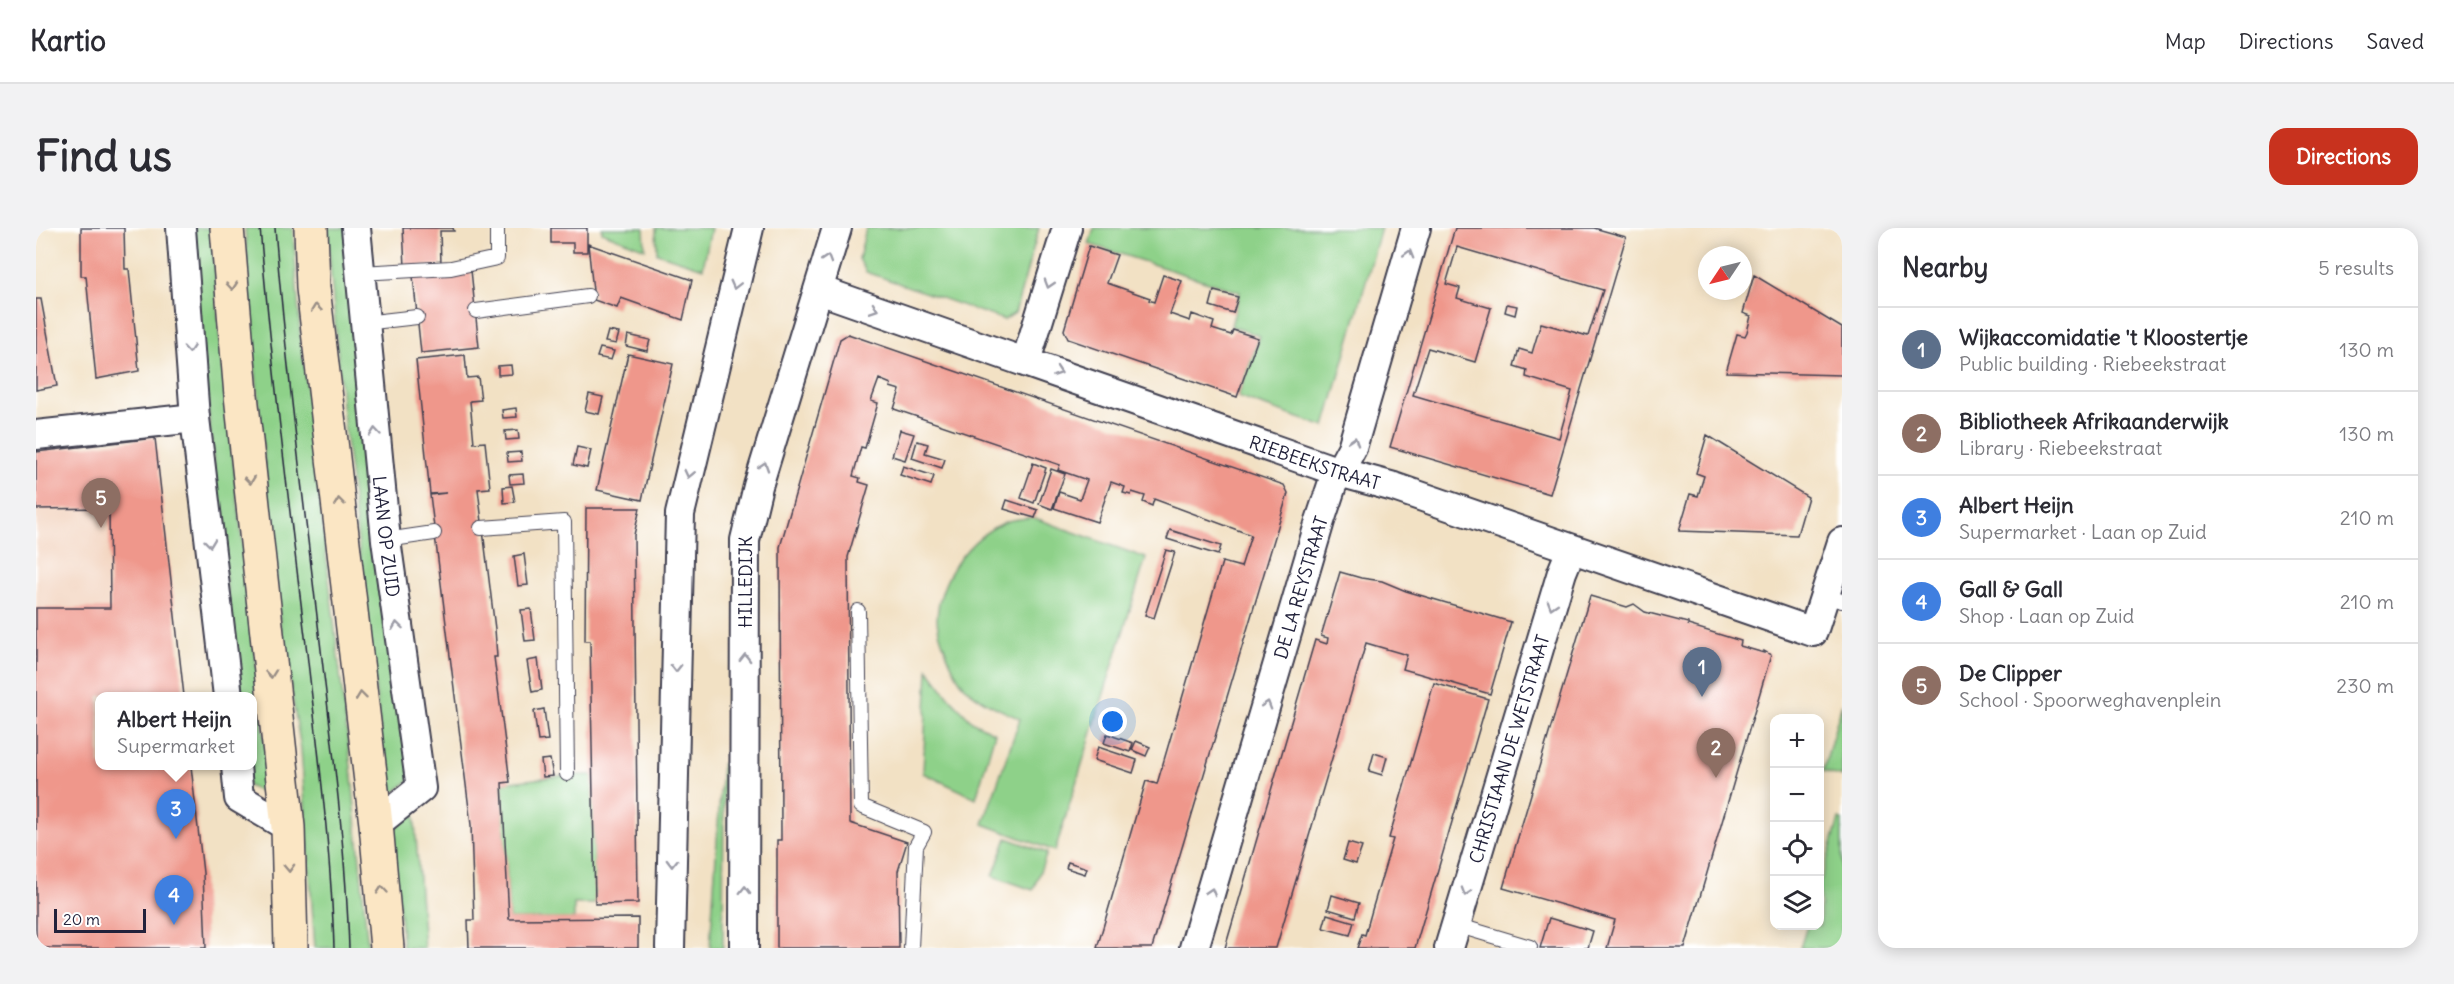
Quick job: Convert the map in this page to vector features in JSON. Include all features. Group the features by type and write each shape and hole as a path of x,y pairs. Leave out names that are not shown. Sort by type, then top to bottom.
{"main road":[{"path":"227,228 241,395 288,827 291,948"},
{"path":"311,228 314,288 376,824 387,948"}],"street":[{"path":"181,228 195,418 228,692"},
{"name":"LAAN OP ZUID","path":"356,228 386,540 421,788 376,824"},
{"path":"670,948 680,514 749,228"},
{"name":"HILLEDIJK","path":"744,948 746,540 758,486 837,228"},
{"path":"1026,361 1066,228"},
{"name":"DE LA REYSTRAAT","path":"1194,948 1320,521 1339,472 1352,448 1416,228"},
{"name":"RIEBEEKSTRAAT","path":"819,290 1339,472 1394,487 1813,632 1833,599"},
{"path":"36,435 195,418"},
{"path":"1833,599 1842,542"},
{"name":"CHRISTIAAN DE WETSTRAAT","path":"1453,937 1571,550"},
{"path":"236,770 239,798 288,827"}],"lane":[{"path":"360,273 451,268 497,258 496,228"},
{"path":"476,311 588,296"},
{"path":"364,323 417,317"},
{"path":"481,528 564,522 567,774"},
{"path":"386,540 434,533"},
{"path":"858,611 861,806 924,832 916,846 911,948"},
{"path":"1453,937 1530,947"}],"shaded area":[{"path":"156,436 175,607 36,608 36,450"}],"green space":[{"path":"189,228 212,228 220,343 271,796 248,786 246,770 257,770 257,692 238,692"},
{"path":"245,228 293,228 300,331 352,776 368,948 315,948 301,749 280,624 252,334"},
{"path":"327,228 346,228 411,779 388,797 342,405"},
{"path":"602,228 644,228 645,249 602,232"},
{"path":"656,228 711,228 703,268 657,253"},
{"path":"866,228 1039,228 1015,313 1004,320 866,272 859,259"},
{"path":"1094,228 1381,228 1325,427 1238,397 1260,336 1231,326 1240,292 1089,244"},
{"path":"1032,517 1146,558 1055,851 983,824 1020,719 986,703 964,686 949,658 939,632 937,619 943,589 968,549 979,538 1005,522"},
{"path":"928,669 949,697 973,722 995,733 976,798 923,773"},
{"path":"1842,703 1842,777 1824,771"},
{"path":"722,764 724,764 723,948 710,948"},
{"path":"570,775 593,775 595,904 574,904 574,919 509,919 502,783"},
{"path":"414,809 424,948 403,948 392,831"},
{"path":"1839,819 1842,820 1842,948 1800,948 1806,930 1824,930 1824,870"},
{"path":"1007,838 1047,853 1033,890 993,876"}],"building":[{"path":"81,228 124,228 125,269 129,269 139,371 96,379 86,276 81,276"},
{"path":"403,228 453,228 454,231 440,231 441,265 405,267"},
{"path":"551,228 587,228 587,252 573,252 573,243 551,243"},
{"path":"1455,228 1594,228 1626,237 1550,494 1390,447","holes":["1457,247 1603,290 1588,336 1541,323 1532,353 1519,349 1514,366 1527,370 1526,377 1572,391 1559,438 1413,395 1428,348 1475,362 1491,308 1457,298 1460,288 1446,284"]},
{"path":"588,244 692,280 683,320 621,298 617,308 594,300"},
{"path":"1089,246 1117,255 1107,283 1150,298 1149,300 1154,302 1163,275 1182,281 1170,314 1190,321 1192,314 1214,322 1212,329 1231,335 1233,330 1258,338 1237,397 1068,339 1064,330"},
{"path":"471,270 479,347 421,353 413,276"},
{"path":"1754,275 1842,328 1842,375 1726,372 1737,334 1745,336 1747,332 1751,316 1743,313 1747,300 1752,300"},
{"path":"1214,291 1238,297 1233,313 1210,306"},
{"path":"36,299 41,299 57,386 36,390"},
{"path":"1507,304 1517,306 1515,315 1505,312"},
{"path":"608,331 619,333 616,344 605,342"},
{"path":"848,334 1284,485 1288,493 1152,948 1097,948 1146,781 1157,784 1222,562 1241,567 1251,535 1154,499 1152,506 1143,502 1145,496 1132,492 1131,495 1123,493 1125,487 1111,482 1097,522 1054,508 1059,492 1080,499 1087,480 1058,470 1060,465 894,409 900,390 890,387 891,384 879,379 871,401 878,403 865,448 861,447 853,476 860,478 859,482 869,485 848,557 850,823 907,842 898,871 899,948 777,948 777,840 781,840 780,547 840,339"},
{"path":"628,335 650,340 647,351 626,346"},
{"path":"600,348 614,351 611,360 597,357"},
{"path":"628,354 673,364 642,500 597,490"},
{"path":"465,355 467,378 478,377 481,400 470,401 474,443 485,442 490,488 478,489 495,629 497,657 494,657 510,782 502,783 509,919 638,918 638,948 469,948 468,920 474,920 471,825 430,495 446,493 430,494 416,360"},
{"path":"511,365 512,374 498,375 498,366"},
{"path":"589,394 603,397 599,414 585,411"},
{"path":"516,408 517,417 503,418 502,410"},
{"path":"518,430 519,439 506,440 505,431"},
{"path":"900,430 914,434 905,460 892,456"},
{"path":"1707,435 1808,497 1797,535 1679,531 1690,494 1698,496 1704,476 1696,473"},
{"path":"155,438 184,692 95,692 95,770 191,770 203,873 206,948 36,948 36,608 110,608 109,508 36,509 36,452"},
{"path":"917,441 928,444 925,453 945,459 942,468 912,458"},
{"path":"577,447 591,450 587,468 573,465"},
{"path":"521,452 522,461 508,462 507,453"},
{"path":"1033,463 1046,468 1034,503 1021,498"},
{"path":"903,466 934,476 931,485 900,475"},
{"path":"1051,469 1065,474 1052,509 1039,504"},
{"path":"523,474 524,483 510,484 509,475"},
{"path":"512,486 515,502 504,503 503,487"},
{"path":"1007,500 1038,510 1035,518 1004,509"},
{"path":"586,508 640,508 634,535 638,903 595,904 590,641 585,641"},
{"path":"1170,530 1221,546 1218,555 1167,539"},
{"path":"1166,550 1175,552 1154,618 1145,615"},
{"path":"524,554 528,585 518,586 514,556"},
{"path":"1340,572 1382,581 1406,591 1511,622 1490,694 1403,669 1407,655 1366,643 1276,948 1225,948 1315,640 1327,644 1328,638 1321,636"},
{"path":"1590,596 1627,607 1634,604 1645,612 1688,623 1688,625 1741,641 1740,646 1764,653 1764,651 1771,655 1685,948 1607,948 1615,920 1503,888"},
{"path":"531,609 535,640 525,641 521,610"},
{"path":"538,659 542,690 532,692 527,661"},
{"path":"1434,683 1488,699 1415,948 1357,948 1362,934 1365,935 1393,839 1389,838"},
{"path":"544,709 548,740 538,741 534,711"},
{"path":"1107,734 1133,743 1130,752 1104,743"},
{"path":"1136,741 1150,747 1146,756 1132,750"},
{"path":"1098,747 1137,760 1133,773 1094,760"},
{"path":"1374,753 1387,757 1382,775 1369,771"},
{"path":"550,759 553,776 543,777 541,760"},
{"path":"1348,843 1362,847 1356,864 1343,860"},
{"path":"1068,862 1087,868 1085,874 1066,868"},
{"path":"1332,895 1359,903 1355,917 1328,909"},
{"path":"1327,914 1354,922 1350,935 1323,928"},
{"path":"1549,918 1593,931 1588,948 1540,948"}],"tram line":[{"path":"260,228 276,388 324,800 334,948"},
{"path":"275,228 291,396 340,812 349,948"}],"place":[{"name":"De Clipper","path":"101,528"},
{"name":"Wijkaccomidatie 't Kloostertje","path":"1702,697"},
{"name":"Bibliotheek Afrikaanderwijk","path":"1716,778"},
{"name":"Albert Heijn","path":"176,839"},
{"name":"Gall & Gall","path":"174,925"}]}
